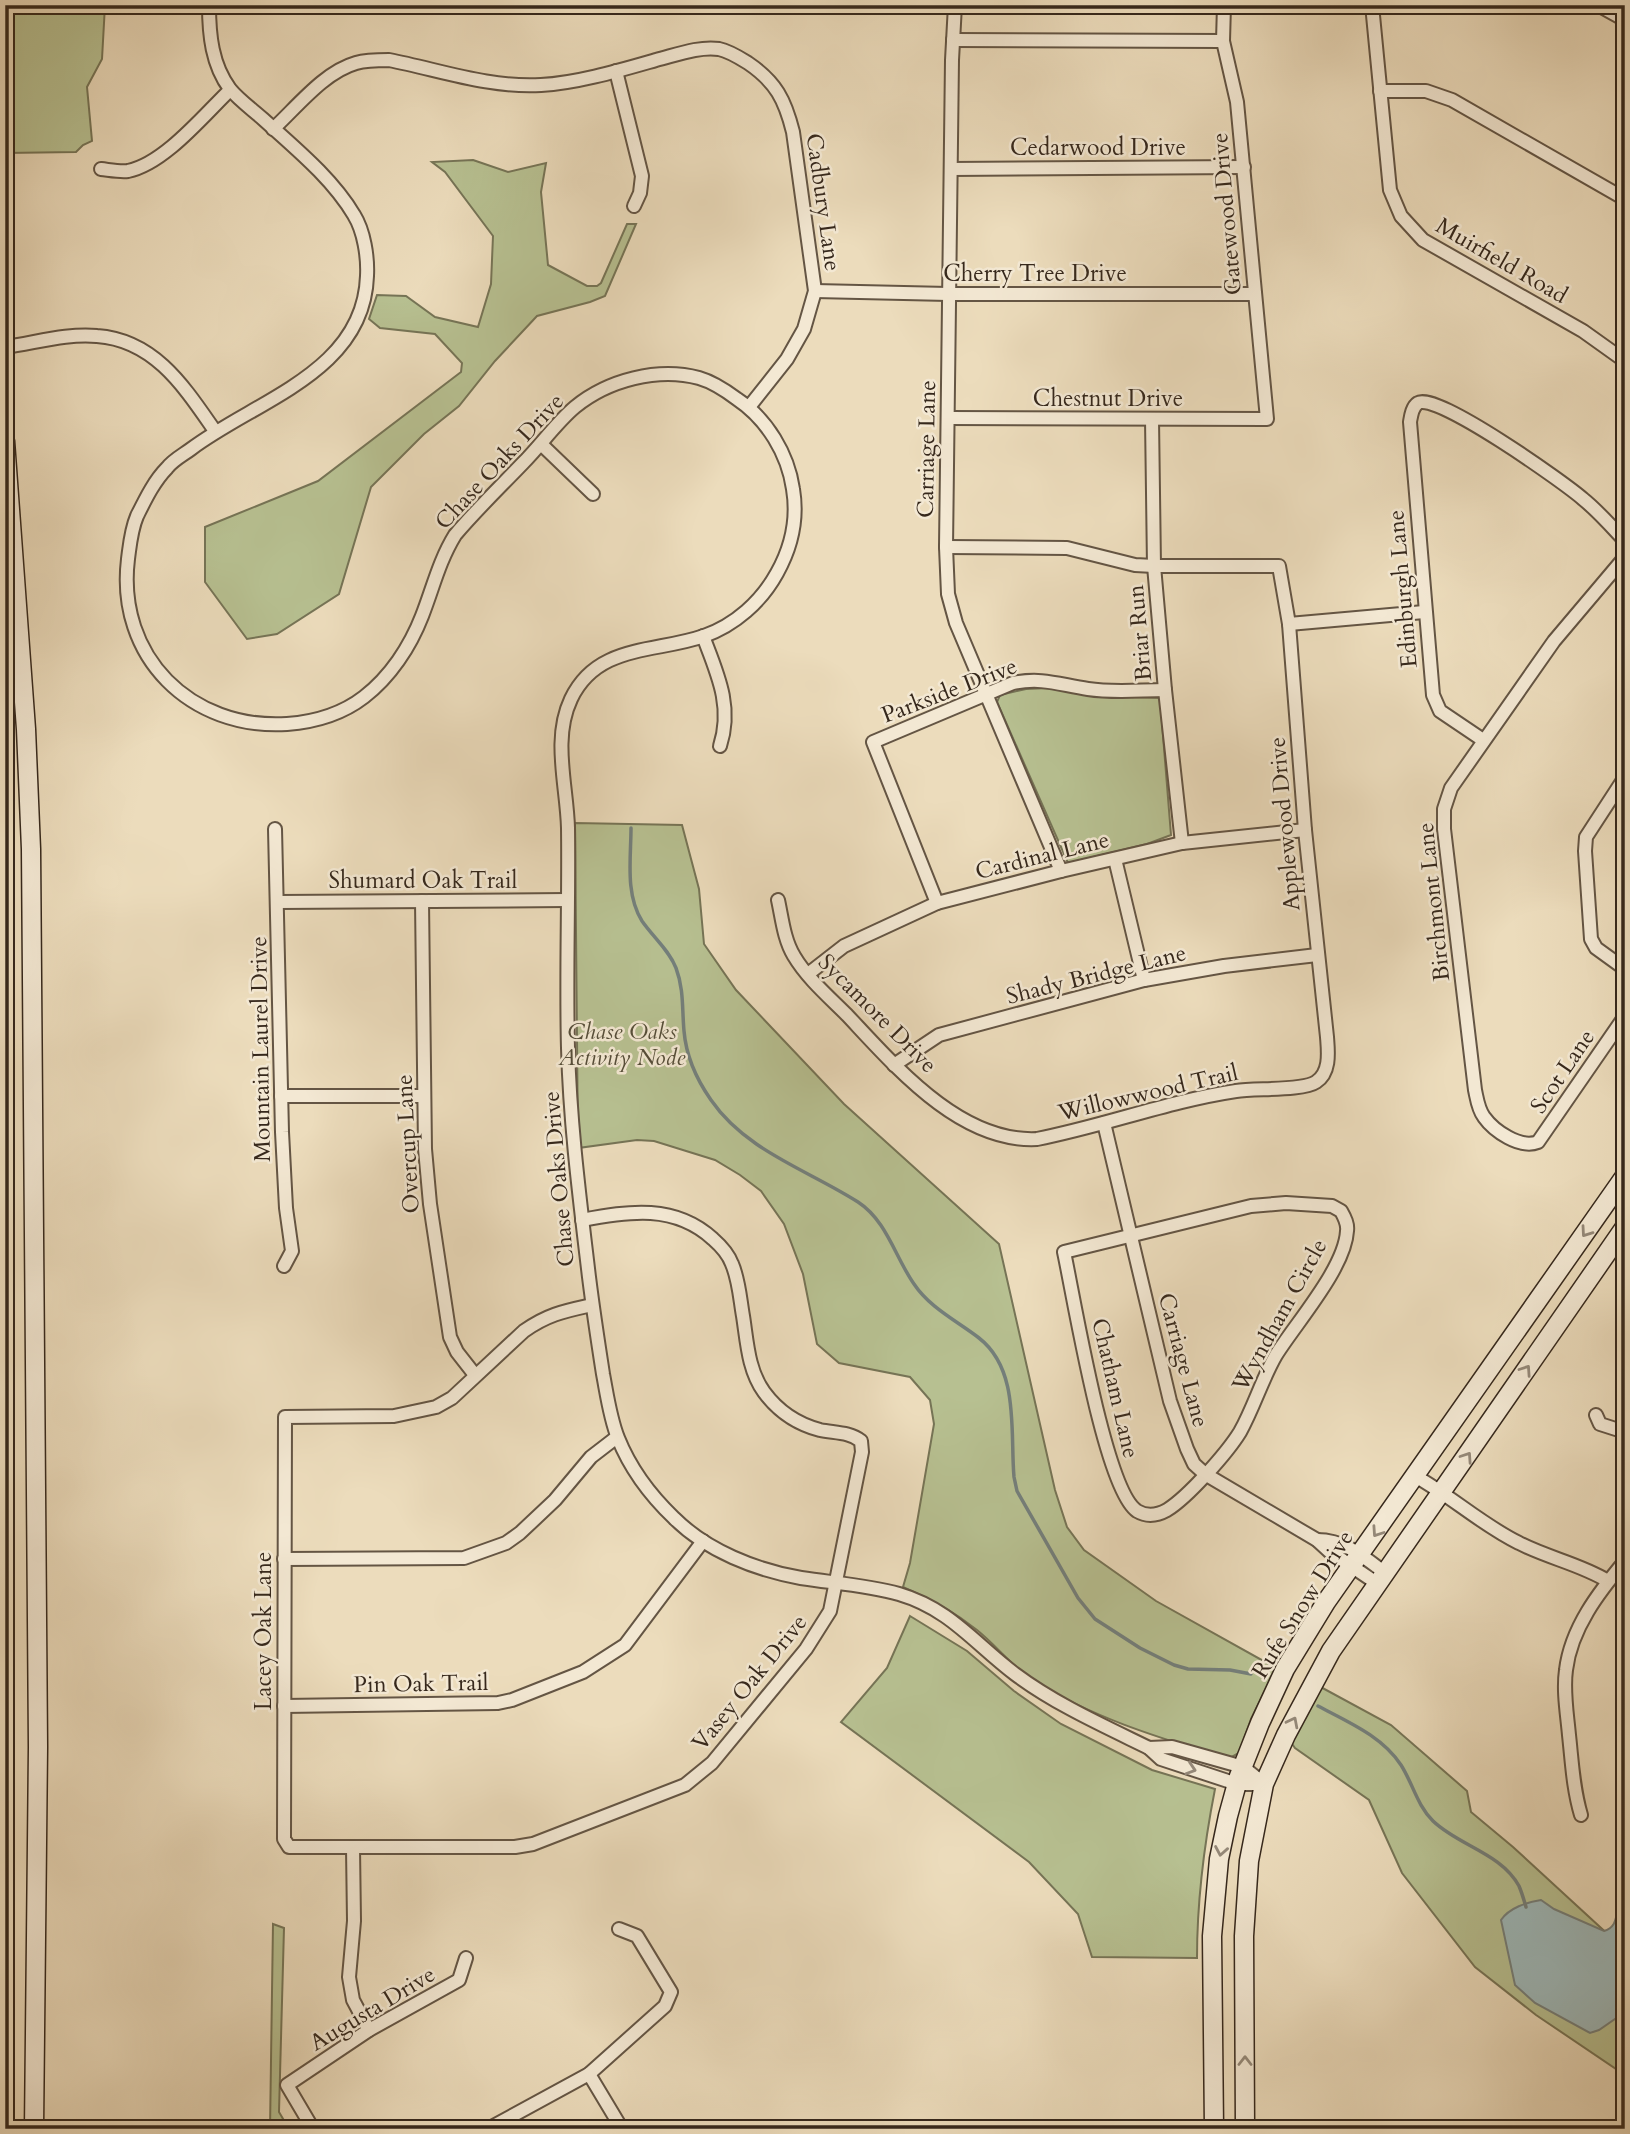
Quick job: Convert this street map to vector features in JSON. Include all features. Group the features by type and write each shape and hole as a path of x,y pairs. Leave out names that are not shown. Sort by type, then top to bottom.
{"main road":[{"path":"5,441 13,664 31,849 38,1747 34,2129"},
{"name":"Rufe Snow Drive","path":"1214,2129 1212,1936 1219,1859 1237,1784 1260,1723 1285,1669 1326,1602 1625,1176"},
{"path":"1245,2129 1244,1936 1249,1861 1264,1784 1331,1651 1625,1227"},
{"path":"1519,1328 1542,1345"}],"street":[{"name":"Chase Oaks Drive","path":"209,5 209,35 213,54 230,90 328,181 356,217 367,254 366,296 361,313 331,359 297,384 215,431 168,466 155,483 131,533 125,578 130,618 142,647 163,678 192,702 212,713 255,724 302,723 325,717 363,698 382,681 399,660 413,638 442,555 455,535 576,406 605,389 638,376 675,374 696,377 717,385 749,407 775,440 789,467 795,495 795,518 789,551 769,589 733,622 703,636 617,655 589,674 572,696 562,724 560,740 566,797 568,1048 573,1132 592,1305 608,1404 617,1437 634,1471 652,1493 672,1517 703,1541 744,1562 776,1573 897,1593 943,1613 1013,1673 1149,1748 1161,1759 1237,1784 1264,1784"},
{"name":"Carriage Lane","path":"955,5 948,295 948,594 956,623 1061,871"},
{"name":"Gatewood Drive","path":"1224,5 1223,41 1237,102 1267,419"},
{"name":"Muirfield Road","path":"1372,5 1390,190 1401,216 1423,240 1583,331 1625,361"},
{"path":"1598,5 1625,20"},
{"path":"953,40 1223,41"},
{"name":"Cadbury Lane","path":"616,71 695,50 720,49 742,59 766,75 788,110 816,291 804,329 793,349 749,407"},
{"path":"274,129 329,77 354,64 389,60 495,84 522,86 546,85 616,71 642,176 640,193 634,206"},
{"path":"101,169 127,171 146,164 175,143 230,90"},
{"path":"1380,91 1426,91 1452,100 1625,200"},
{"name":"Cedarwood Drive","path":"951,169 1244,167"},
{"name":"Cherry Tree Drive","path":"816,291 948,295 1255,294"},
{"path":"5,347 80,336 98,336 131,344 160,361 174,374 215,431"},
{"name":"Edinburgh Lane","path":"1483,740 1440,711 1436,704 1424,612 1410,422 1412,411 1423,401 1463,417 1551,474 1584,500 1625,541"},
{"name":"Chestnut Drive","path":"948,418 1267,419"},
{"name":"Briar Run","path":"1152,419 1154,566 1182,843"},
{"path":"541,444 593,494"},
{"path":"946,547 1067,548 1135,565 1154,566"},
{"name":"Birchmont Lane","path":"1531,1144 1512,1139 1483,1116 1475,1090 1444,829 1444,809 1451,788 1554,641 1625,557"},
{"name":"Applewood Drive","path":"1154,566 1279,566 1289,624 1305,830 1328,1055 1326,1070 1320,1077"},
{"path":"1289,624 1424,612"},
{"path":"703,636 722,687 727,726 720,746"},
{"name":"Parkside Drive","path":"937,903 873,742 1013,683 1031,679 1113,691 1165,690"},
{"path":"1625,777 1586,837 1585,851 1591,939 1596,947 1625,969"},
{"name":"Mountain Laurel Drive","path":"275,829 281,1096 286,1208 292,1251 284,1266"},
{"name":"Cardinal Lane","path":"808,974 844,946 937,903 1182,843 1305,830"},
{"path":"1115,859 1144,980"},
{"name":"Sycamore Drive","path":"778,900 792,954 808,974 894,1065 949,1111 983,1129"},
{"name":"Overcup Lane","path":"422,901 423,1096 430,1204 446,1321 457,1352 475,1375"},
{"name":"Shumard Oak Trail","path":"278,902 567,901"},
{"name":"Shady Bridge Lane","path":"894,1065 939,1035 1144,980 1224,966 1317,955"},
{"name":"Scot Lane","path":"1531,1144 1543,1136 1625,1016"},
{"name":"Willowwood Trail","path":"983,1129 1023,1140 1037,1139 1212,1095 1301,1087 1316,1082 1320,1077"},
{"path":"281,1096 423,1096"},
{"name":"Carriage Lane","path":"1104,1123 1170,1401 1194,1464 1205,1474 1317,1540 1334,1540 1381,1578"},
{"name":"Wyndham Circle","path":"1131,1236 1251,1206 1286,1203 1332,1206 1341,1211 1346,1220 1346,1238 1329,1279 1274,1358 1240,1432 1205,1474"},
{"name":"Vasey Oak Drive","path":"286,1845 302,1848 515,1847 533,1844 685,1785 712,1763 806,1649 831,1611 862,1452 861,1441 853,1436 819,1430 786,1415 763,1390 756,1379 749,1355 733,1264 725,1250 701,1228 683,1219 655,1212 623,1213 582,1220"},
{"name":"Chatham Lane","path":"1131,1236 1065,1252 1095,1398 1114,1472 1124,1496 1136,1511 1154,1515 1167,1510 1205,1474"},
{"path":"475,1375 537,1322 551,1314 592,1305"},
{"name":"Lacey Oak Lane","path":"286,1845 285,1417 348,1418 418,1412 436,1407 452,1398 475,1375"},
{"path":"1596,1415 1600,1424 1625,1432"},
{"path":"284,1559 464,1558 475,1555 506,1543 532,1524 591,1457 617,1437"},
{"path":"1415,1476 1517,1542 1588,1569 1608,1581"},
{"name":"Pin Oak Trail","path":"284,1706 498,1703 512,1700 583,1672 625,1645 703,1541"},
{"path":"1581,1815 1574,1791 1565,1690 1566,1670 1575,1635 1608,1581 1625,1561"},
{"name":"Chase Oaks Drive","path":"1149,1748 1172,1747 1243,1767 1264,1784"},
{"path":"353,1848 354,1921 349,1977 353,2000 369,2030"},
{"path":"488,2129 589,2074 665,2006 671,1992 637,1936 619,1929"},
{"name":"Augusta Drive","path":"313,2129 287,2085 369,2030 459,1980 466,1958"},
{"path":"589,2074 622,2129"}],"green space":[{"path":"5,5 105,5 102,59 87,87 92,141 76,152 5,153"},
{"path":"473,160 508,172 546,163 541,192 548,265 587,286 601,283 627,224 636,224 605,296 537,316 495,361 459,406 424,434 371,487 339,594 277,634 247,639 205,582 205,527 318,481 461,372 462,363 435,334 380,328 369,319 377,295 406,296 435,317 478,327 491,284 493,236 445,172 432,162"},
{"path":"1049,688 1086,695 1160,698 1171,835 1147,844 1068,863 997,702 1000,695 1026,689"},
{"name":"Chase Oaks Activity Node","path":"575,823 682,825 699,889 704,944 736,990 844,1104 999,1244 1055,1490 1067,1527 1084,1550 1156,1601 1276,1668 1251,1719 1239,1753 1228,1759 1179,1744 1106,1718 1060,1696 1029,1677 959,1617 903,1587 910,1563 934,1424 930,1400 910,1377 839,1363 817,1344 803,1274 784,1224 761,1191 740,1175 715,1160 654,1141 637,1140 578,1148"},
{"path":"910,1616 967,1651 1014,1691 1061,1724 1152,1770 1215,1789 1202,1873 1197,1958 1092,1957 1078,1914 1029,1862 841,1722 887,1668"},
{"path":"1317,1685 1391,1725 1467,1791 1471,1812 1625,1950 1625,2075 1536,2015 1475,1967 1402,1873 1369,1800 1295,1748 1290,1741"},
{"path":"273,1924 284,1928 279,2112 289,2129 270,2129"}],"water":[{"path":"1625,1896 1625,1946 1619,1960 1625,1973 1625,2012 1590,2033 1535,2003 1515,1985 1501,1920 1509,1912 1524,1904 1541,1900 1554,1909 1604,1931 1613,1925"}],"waterway":[{"path":"631,828 630,876 633,899 642,921 665,949 676,968 682,992 687,1049 697,1076 711,1100 725,1118 760,1146 868,1210 883,1229 920,1293 992,1351 1007,1384 1017,1491 1078,1598 1095,1619 1140,1648 1174,1665 1188,1669 1230,1670 1251,1674"},
{"path":"1318,1706 1364,1731 1384,1746 1401,1765 1419,1801 1433,1821 1443,1830 1502,1865 1519,1886 1526,1907"}]}
